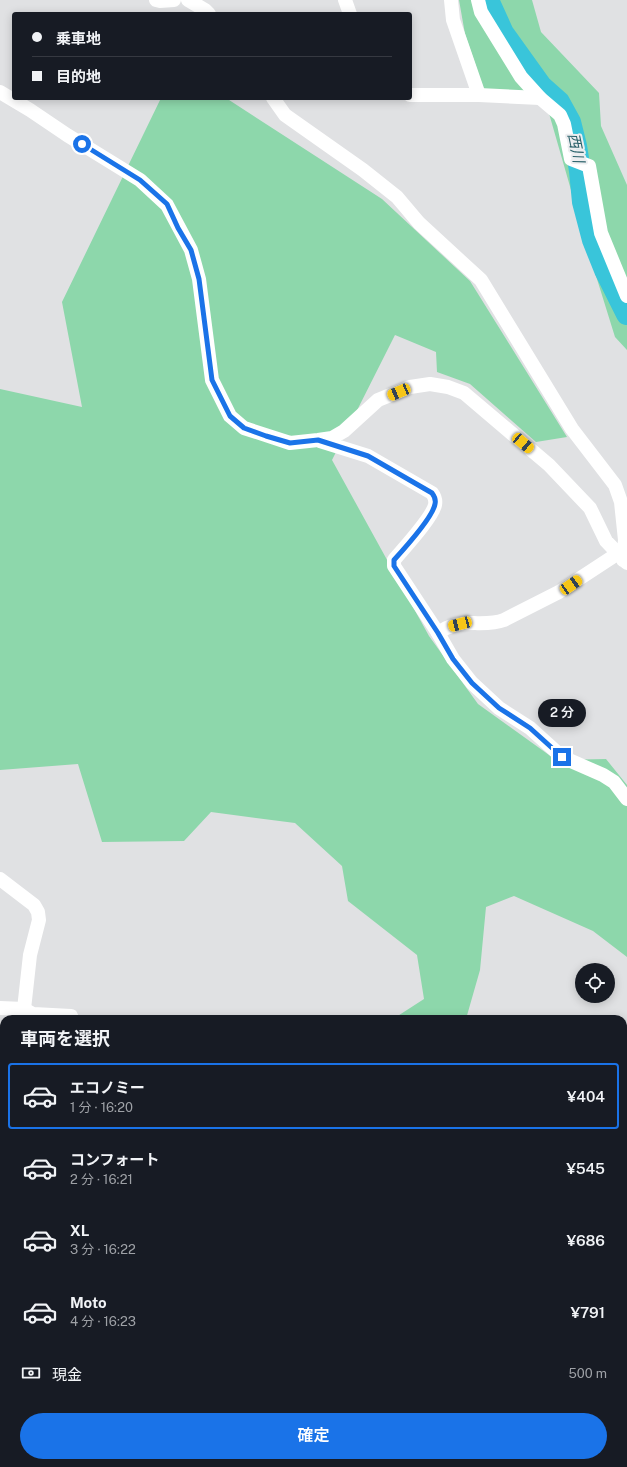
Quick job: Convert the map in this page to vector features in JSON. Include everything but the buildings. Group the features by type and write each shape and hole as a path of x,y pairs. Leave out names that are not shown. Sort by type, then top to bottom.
{"street":[{"path":"156,0 160,2 174,0"},
{"path":"188,0 207,12"},
{"path":"345,0 349,12"},
{"path":"451,0 454,20 478,95"},
{"path":"478,0 481,12 520,77 540,98 560,115 564,124 571,159 590,166 601,233 627,296"},
{"path":"0,92 12,99"},
{"path":"412,95 478,95 540,98"},
{"path":"13,100 140,180 167,204 178,228 191,250 199,279 212,380 230,416 244,428 290,443 332,438 344,431 378,400 410,387 430,384 448,387 464,393 549,465 590,508 606,541 622,559"},
{"path":"274,100 285,115 363,170 397,197 419,223 481,280 572,429 615,486 621,502 625,540 622,559"},
{"path":"318,440 368,456 432,493 435,497 434,507 419,531 394,560 394,566 438,633 453,659 472,683 499,708 530,728 562,757 603,775 614,782 627,799"},
{"path":"438,633 449,627 460,624 488,624 504,620 622,559"},
{"path":"0,879 34,905 38,912 39,920 30,955 24,1009"},
{"path":"0,1008 24,1009 33,1014 52,1015"}],"green space":[{"path":"459,0 532,0 541,32 599,93 601,126 627,185 627,350 615,337 544,96 484,90 465,34"},
{"path":"160,100 229,100 382,199 470,281 567,437 536,442 470,384 437,372 436,352 395,335 332,460 429,636 478,704 556,760 606,759 627,785 627,957 593,931 514,896 486,907 480,970 467,1015 399,1015 424,999 417,955 348,901 342,866 295,823 211,812 184,841 102,842 78,764 0,770 0,389 82,407 62,302"}],"waterway":[{"name":"西川","path":"488,0 503,33 541,86 559,102 570,122 576,146 583,202 593,240 605,270 627,314"}],"route":[{"path":"82,144 140,180 167,204 178,228 191,250 199,279 212,380 230,416 244,428 290,443 318,440 368,456 432,493 435,497 434,507 419,531 394,560 394,566 438,633 453,659 472,683 499,708 530,728 552,750 562,757"}]}
